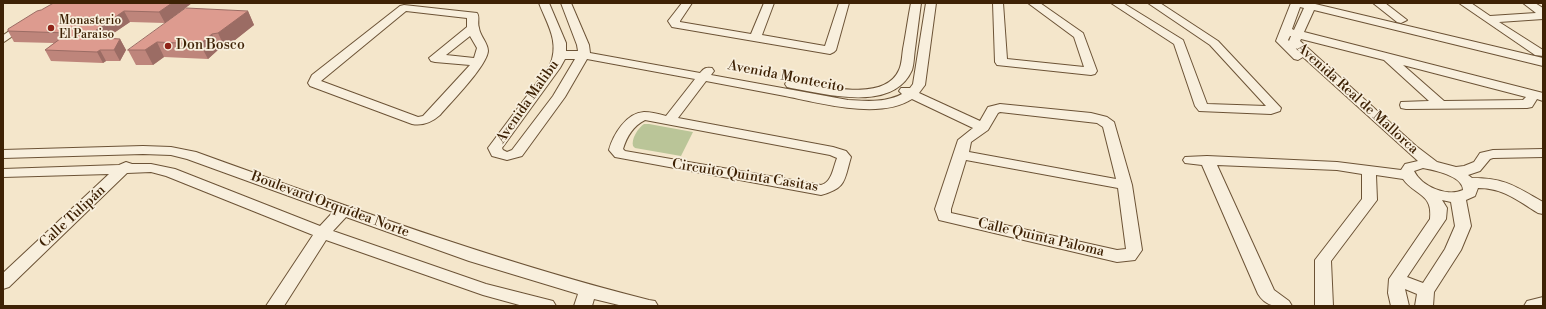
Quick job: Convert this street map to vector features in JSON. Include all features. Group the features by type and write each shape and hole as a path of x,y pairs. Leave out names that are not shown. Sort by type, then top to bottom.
{"street":[{"path":"463,13 475,3"},
{"name":"Avenida Malibu","path":"544,3 561,51 556,65 495,148 498,153 507,156 517,153 559,97 583,52"},
{"path":"566,3 583,52"},
{"path":"687,3 674,21 676,25 830,50 844,3"},
{"path":"755,38 769,3"},
{"path":"916,3 904,78 896,86 911,95 983,127"},
{"path":"911,95 914,93 918,85 931,3"},
{"path":"998,3 1001,62 1091,71 1080,35 1033,3"},
{"path":"1116,3 1179,42 1201,106 1204,108 1271,110 1275,108 1214,43 1154,3"},
{"path":"1327,3 1401,20 1542,57"},
{"path":"1378,3 1401,20"},
{"path":"1464,3 1542,57"},
{"path":"1528,3 1543,12"},
{"path":"1302,4 1542,57"},
{"name":"Avenida Real de Mallorca","path":"1302,4 1291,33 1282,41 1412,170"},
{"path":"404,8 473,15 473,28 483,47 482,56 435,112 427,119 418,120 314,83 316,78 404,8"},
{"path":"1488,19 1543,16"},
{"path":"473,28 435,58 478,62"},
{"path":"1291,33 1538,96"},
{"name":"Avenida Real de Mallorca","path":"1291,33 1294,42 1411,149 1432,165"},
{"name":"Avenida Montecito","path":"561,51 583,52 706,73 852,94 869,93 896,86"},
{"path":"1386,57 1441,105"},
{"path":"669,120 706,73"},
{"name":"Avenida Montecito","path":"706,73 848,104 887,103 902,100 911,95"},
{"path":"1406,105 1527,104 1538,96"},
{"name":"Calle Quinta Paloma","path":"1000,108 1102,120 1109,124 1125,185 1134,250 1129,256 1117,256 944,216 943,209 965,140 983,127 993,110 1000,108"},
{"name":"Circuito Quinta Casitas","path":"644,116 669,120 833,151 844,157 836,182 831,188 821,190 629,157 620,154 616,150 618,143 630,123 636,118 644,116"},
{"name":"Boulevard Orquídea Norte","path":"3,154 143,150 171,151 191,155 585,298 650,306"},
{"name":"Calle Tulipán","path":"3,282 143,150"},
{"path":"1453,172 1472,170 1479,166 1485,156 1493,154 1543,153"},
{"path":"961,155 1125,185"},
{"path":"1190,160 1337,166 1369,170 1412,170 1432,165 1453,172 1468,183 1471,188 1470,193 1466,196 1458,198 1428,191 1412,181 1412,170"},
{"path":"1207,160 1267,294 1283,306"},
{"name":"Boulevard Orquídea Norte","path":"3,173 124,168 151,168 170,172 322,233 483,289 547,306"},
{"path":"1324,306 1323,260 1369,200 1369,170"},
{"path":"1468,183 1489,183 1506,188 1543,208"},
{"path":"1400,306 1397,293 1397,279 1438,219 1439,208 1428,191"},
{"path":"1397,279 1425,298 1453,250 1463,226 1458,198"},
{"path":"275,306 322,233 344,210"},
{"path":"1533,306 1543,303"}],"lane":[{"path":"3,39 21,27"}],"green space":[{"path":"644,124 693,132 681,156 635,148 633,146 634,137 637,131"}],"building":[{"path":"54,3 172,3 159,12 124,11 86,37 120,39 114,50 100,50 97,52 45,50 68,33 8,31 8,29 37,11"},
{"path":"186,8 248,11 218,33 212,34 200,44 157,42 145,50 128,50"}],"place":[{"name":"Monasterio El Paraiso","path":"51,28"},
{"name":"Don Bosco","path":"168,46"}]}
